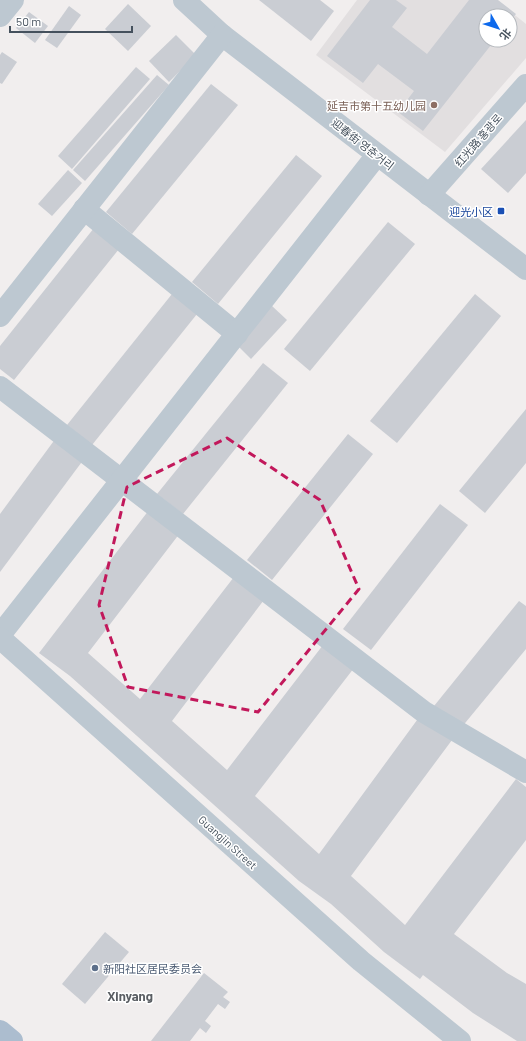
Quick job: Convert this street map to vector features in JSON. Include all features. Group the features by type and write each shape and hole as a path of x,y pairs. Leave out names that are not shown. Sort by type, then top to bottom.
{"main road":[{"path":"0,1031 12,1041"}],"street":[{"path":"0,16 13,0"},
{"name":"迎春街 영춘거리","path":"184,0 222,35 526,269"},
{"path":"0,316 222,35"},
{"name":"红光路 홍광로","path":"429,195 526,85"},
{"path":"0,634 377,155"},
{"path":"84,210 237,334"},
{"path":"0,388 424,712 526,772"},
{"name":"Guangjin Street","path":"0,638 361,961 460,1041"}],"highlighted area":[{"path":"227,438 320,500 359,589 258,712 128,687 99,605 127,487"}],"shaded area":[{"name":"延吉市第十五幼儿园","path":"357,0 496,0 506,8 478,8 478,48 518,48 518,18 526,24 526,58 445,152 316,55"}],"building":[{"path":"259,0 320,0 334,11 311,41"},
{"path":"370,0 396,0 407,8 392,27 427,54 469,0 498,0 508,8 478,8 478,48 489,48 423,131 398,112 414,91 378,64 363,83 327,56"},
{"path":"128,4 151,26 128,51 105,29"},
{"path":"69,6 81,15 57,48 45,40"},
{"path":"29,12 48,26 35,43 16,28"},
{"path":"176,35 196,55 169,82 149,61"},
{"path":"2,52 17,62 2,84 0,83 0,55"},
{"path":"136,67 150,79 72,169 58,156"},
{"path":"157,75 169,85 85,181 73,170"},
{"path":"211,84 238,105 132,234 106,212"},
{"path":"526,120 526,173 508,193 481,169"},
{"path":"296,155 322,176 218,304 192,282"},
{"path":"68,170 82,183 52,216 38,204"},
{"path":"388,222 415,244 310,371 284,349"},
{"path":"94,228 119,249 14,380 0,369 0,346"},
{"path":"172,294 197,314 92,445 67,425"},
{"path":"475,294 501,316 397,443 370,421"},
{"path":"271,305 287,320 251,359 236,344"},
{"path":"263,363 288,383 183,514 157,494"},
{"path":"526,409 526,463 485,513 459,491"},
{"path":"348,434 373,454 272,580 247,560"},
{"path":"56,438 84,459 0,572 0,514"},
{"path":"440,504 468,525 371,650 343,629"},
{"path":"149,510 180,533 88,653 140,699 237,573 267,596 172,721 227,770 323,645 354,668 255,796 319,854 420,716 452,740 351,876 405,925 516,779 526,787 526,840 454,934 507,973 526,984 526,1041 517,1041 473,1013 423,975 420,979 384,952 331,904 299,881 70,676 39,653"},
{"path":"519,601 526,606 526,649 461,728 434,706"},
{"name":"新阳社区居民委员会","path":"105,932 129,952 85,1004 62,984"},
{"path":"204,973 228,992 223,997 230,1002 225,1009 218,1004 205,1021 211,1026 206,1033 200,1028 190,1041 151,1041"}],"place":[{"name":"延吉市第十五幼儿园","path":"434,105"},
{"name":"迎光小区","path":"501,211"},
{"name":"新阳社区居民委员会","path":"95,968"}],"district":[{"name":"Xinyang","path":"130,996"}]}
